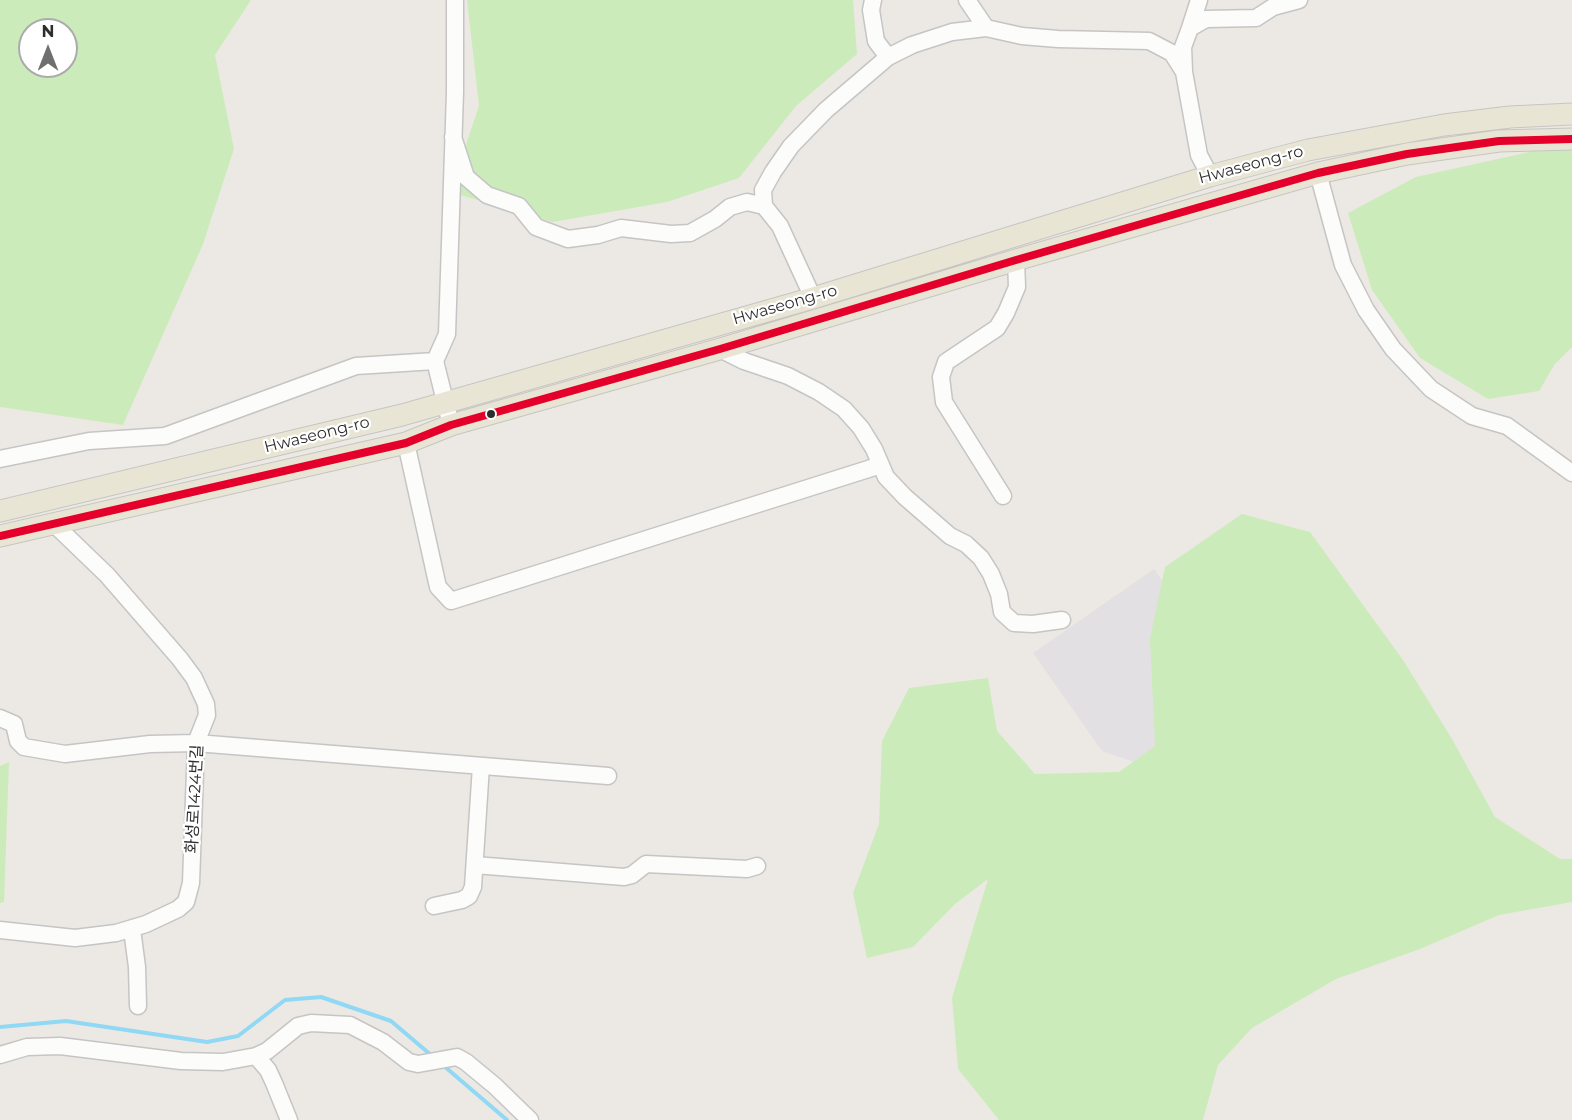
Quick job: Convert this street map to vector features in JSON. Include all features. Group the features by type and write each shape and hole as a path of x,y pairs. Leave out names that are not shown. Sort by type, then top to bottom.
{"main road":[{"name":"Hwaseong-ro","path":"0,511 390,418 813,298 1210,176 1308,150 1376,136 1510,117 1572,114"},
{"name":"Hwaseong-ro","path":"0,536 406,442 451,425 720,349 1016,260 1318,173 1407,154 1499,141 1572,139"}],"street":[{"path":"451,425 435,361 447,334 455,92 455,0"},
{"path":"873,0 876,41 888,57"},
{"path":"967,0 987,28"},
{"path":"1199,0 1183,47 1184,72 1199,155 1210,176"},
{"path":"1190,28 1206,19 1256,18 1273,7 1299,0"},
{"path":"764,206 764,190 773,172 791,146 826,110 888,57 912,45 952,32 987,28 1023,36 1059,39 1149,41 1172,53 1184,72"},
{"path":"453,137 466,177 487,195 519,206 536,226 568,239 598,235 621,228 671,234 690,233 715,219 730,207 747,202 764,206 780,226 813,298"},
{"path":"1318,173 1343,265 1366,310 1393,349 1431,389 1472,416 1507,426 1572,473"},
{"path":"1003,496 944,402 941,377 946,362 998,328 1017,287 1016,260"},
{"path":"720,349 744,361 788,376 819,392 844,409 861,428 886,477 905,497 950,536 966,544 981,558 999,594 1002,612 1014,623 1033,624 1062,620"},
{"path":"0,459 89,441 165,436 356,366 435,361"},
{"path":"406,442 438,587 451,602 881,465"},
{"name":"화성로1424번길","path":"0,930 75,938 104,935 132,929 178,909 186,902 189,893 196,743 207,715 206,704 194,678 107,575 54,524"},
{"path":"0,718 14,724 18,741 24,747 64,754 150,744 196,743 608,776"},
{"path":"434,906 450,904 469,896 473,887 481,766"},
{"path":"475,866 624,877 632,875 646,864 747,869 757,866"},
{"path":"132,929 137,967 138,1006"},
{"path":"0,1055 27,1047 60,1046 205,1062 240,1060 256,1056 276,1045 298,1026 311,1023 334,1023 350,1025 363,1030 409,1062 418,1064 457,1057 495,1086 530,1120"},
{"path":"256,1056 268,1070 289,1120"}],"shaded area":[{"path":"1154,569 1274,740 1207,787 1102,751 1033,653"}],"green space":[{"path":"0,0 251,0 215,55 234,149 203,244 123,425 0,407"},
{"path":"467,0 853,0 857,54 796,106 739,178 667,202 553,222 450,192 479,106"},
{"path":"1572,150 1572,347 1555,364 1539,391 1488,399 1420,358 1372,290 1348,213 1416,177 1534,151"},
{"path":"1242,514 1310,532 1403,660 1452,739 1495,817 1560,859 1572,859 1572,902 1499,915 1420,949 1336,979 1252,1028 1218,1065 1203,1120 999,1120 958,1069 952,998 988,879 955,904 913,947 867,958 853,893 879,824 882,741 909,688 988,678 997,731 1035,774 1119,772 1155,746 1150,638 1165,567"},
{"path":"9,762 4,902 0,903 0,766"}],"waterway":[{"path":"0,1027 66,1021 207,1042 238,1036 285,1000 321,997 391,1021 431,1055"},
{"path":"444,1066 507,1120"}],"transit line":[{"path":"0,536 406,443 451,425 720,349 1016,260 1318,173 1407,154 1499,141 1572,139"}]}
